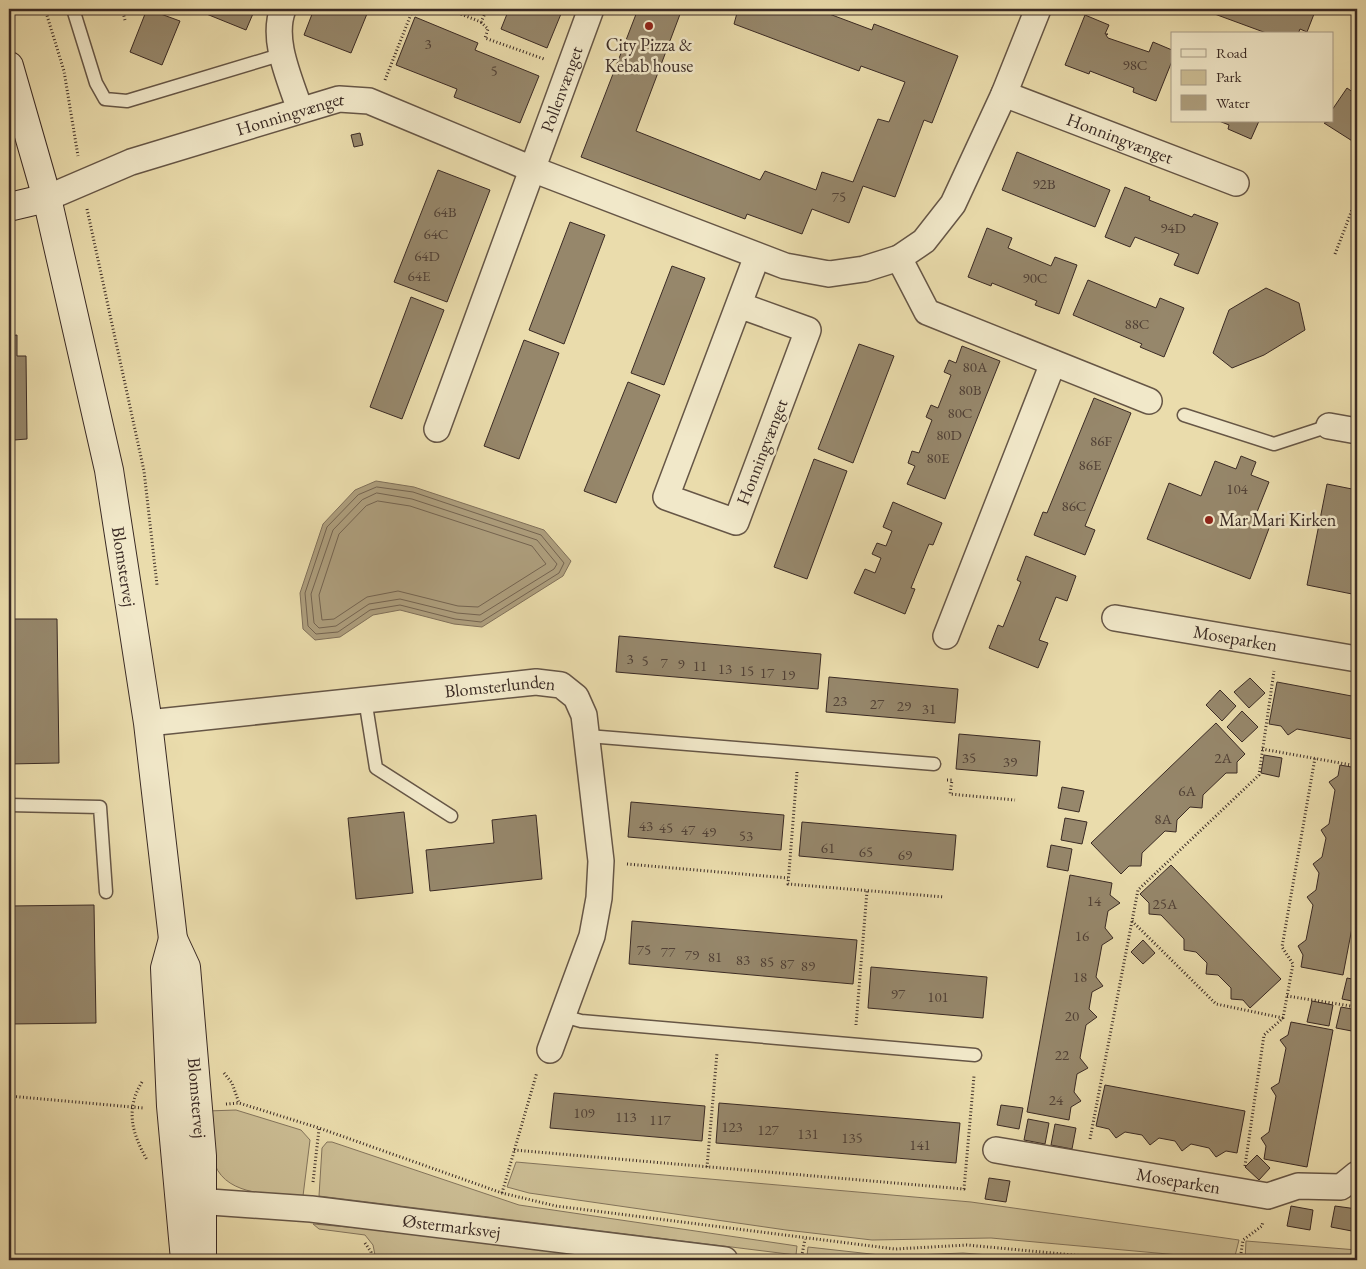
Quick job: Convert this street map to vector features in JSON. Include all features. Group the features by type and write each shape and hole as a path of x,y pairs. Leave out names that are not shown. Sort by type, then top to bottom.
{"street":[{"path":"283,9 278,22 283,54 300,110"},
{"name":"Pollenvænget","path":"532,168 591,9"},
{"name":"Honningvænget","path":"47,198 131,162 339,98 376,104 532,168 785,266 829,274 864,269 899,258 924,241 953,204 1004,94 1038,9"},
{"name":"Blomstervej","path":"9,66 47,198 109,470 148,723 172,939 165,968 171,1106 202,1260"},
{"name":"Honningvænget","path":"1004,94 1236,183"},
{"path":"436,430 532,168"},
{"path":"9,207 47,198"},
{"name":"Honningvænget","path":"739,305 808,330 736,522 666,497 757,256"},
{"path":"899,258 927,312 1149,401"},
{"path":"946,636 1053,363"},
{"path":"1329,426 1357,431"},
{"name":"Moseparken","path":"1115,618 1357,660"},
{"name":"Blomsterlunden","path":"148,723 536,682 561,685 576,697 584,716 588,736 601,862 599,898 592,936 550,1050"},
{"name":"Blomstervej","path":"172,939 186,966 199,1105 186,1260"},
{"name":"Moseparken","path":"996,1150 1241,1193 1268,1196 1298,1186 1341,1187 1357,1174"},
{"name":"Østermarksvej","path":"191,1200 311,1209 725,1260"}],"lane":[{"path":"73,9 96,83 104,99 127,101 283,54"},
{"path":"1184,414 1274,444 1329,426"},
{"path":"365,699 376,768 451,816"},
{"path":"588,736 934,764"},
{"path":"9,805 100,807 106,892"},
{"path":"563,1016 581,1021 975,1055"}],"path":[{"path":"122,9 125,20"},
{"path":"376,104 413,9"},
{"path":"448,9 481,22 488,29 485,38 569,68"},
{"path":"481,22 487,9"},
{"path":"1335,254 1357,197"},
{"path":"1085,1166 1138,890 1259,775 1278,645"},
{"path":"1262,749 1357,766"},
{"path":"799,754 788,884 944,898"},
{"path":"1241,1193 1264,1035 1283,1018 1293,964 1282,947 1315,758"},
{"path":"934,764 934,779 952,780 950,794 1015,800"},
{"path":"601,862 788,878"},
{"path":"854,1045 867,891"},
{"path":"1132,921 1216,1004 1283,1018"},
{"path":"1287,996 1357,1008"},
{"path":"707,1167 719,1034"},
{"path":"502,1194 543,1051 550,1050"},
{"path":"514,1150 964,1189 975,1055"},
{"path":"9,1096 133,1108 171,1106"},
{"path":"199,1105 239,1103 319,1128 502,1194 556,1206 894,1249 968,1245 1128,1260"},
{"path":"1240,1260 1243,1240 1262,1226 1268,1196"},
{"path":"801,1260 805,1239"}],"green space":[{"path":"236,1110 301,1130 310,1140 303,1196 253,1192 230,1183 221,1175 215,1165 212,1153 207,1111"},
{"path":"327,1142 332,1142 519,1205 797,1246 796,1255 319,1196 322,1148"},
{"path":"516,1162 971,1202 1239,1240 1234,1260 991,1238 872,1240 786,1230 529,1193 507,1187"},
{"path":"313,1224 485,1239 637,1260 376,1260 373,1245 365,1235 319,1229"},
{"path":"1246,1241 1357,1250 1357,1260 1245,1260"},
{"path":"808,1247 889,1256 963,1253 1054,1260 836,1260 807,1256"}],"water":[{"path":"376,481 414,487 544,530 571,561 563,576 482,627 454,624 400,610 373,615 340,637 315,640 303,629 300,593 323,524 355,490"}],"building":[{"path":"147,9 180,21 162,65 130,52"},
{"path":"206,9 255,9 246,30 204,13"},
{"path":"314,9 369,9 351,53 304,35"},
{"path":"509,9 563,9 547,48 501,29"},
{"path":"638,9 682,9 636,131 760,180 765,171 816,190 822,172 853,182 878,119 889,122 905,82 861,66 859,71 734,24 737,13 726,9 816,9 872,30 874,24 958,56 932,123 924,120 895,197 863,186 849,223 812,209 802,234 747,214 745,219 581,157"},
{"path":"1201,9 1308,9 1307,11 1314,14 1307,32 1300,29 1299,32 1264,32"},
{"path":"1085,15 1109,25 1105,34 1108,34 1106,35 1108,38 1149,52 1153,42 1171,50 1171,64 1156,101 1133,92 1134,88 1090,71 1089,74 1065,65"},
{"path":"415,17 478,43 475,50 539,76 520,123 454,97 457,89 396,65"},
{"path":"1347,88 1357,95 1357,144 1324,123 1334,122 1334,107"},
{"path":"1222,122 1259,122 1251,139 1228,129 1229,125"},
{"path":"360,133 363,145 354,147 351,135"},
{"path":"1017,152 1110,190 1095,227 1002,190"},
{"path":"438,170 490,190 447,302 394,282"},
{"path":"1125,187 1150,197 1149,200 1192,217 1194,214 1218,223 1198,274 1174,265 1179,254 1135,237 1130,247 1105,237"},
{"path":"570,222 605,235 564,344 529,330"},
{"path":"987,228 1012,238 1008,248 1051,266 1055,257 1077,265 1059,314 1035,305 1037,301 992,283 991,286 968,277"},
{"path":"672,266 705,278 664,385 631,373"},
{"path":"1088,280 1156,308 1160,298 1184,308 1164,357 1140,347 1142,344 1073,315"},
{"path":"1266,288 1299,303 1305,330 1264,355 1232,368 1213,353 1229,310"},
{"path":"411,297 444,310 402,419 370,407"},
{"path":"17,335 17,356 26,356 27,439 14,440 14,463 9,463 9,336"},
{"path":"524,340 559,353 519,459 484,446"},
{"path":"859,344 894,356 853,463 818,449"},
{"path":"962,346 1000,361 945,499 907,484 915,466 908,463 912,451 919,453 932,420 926,417 931,405 938,408 951,375 944,372 949,360 956,363"},
{"path":"628,382 660,395 616,503 584,491"},
{"path":"1094,398 1131,413 1085,526 1095,530 1085,555 1034,535 1043,512 1047,513"},
{"name":"Mar Mari Kirken","path":"1241,456 1256,462 1251,475 1269,482 1255,517 1271,523 1250,579 1147,539 1169,483 1201,496 1215,461 1236,469"},
{"path":"814,459 847,471 807,579 774,567"},
{"path":"1327,484 1357,490 1357,595 1307,585"},
{"path":"893,502 942,523 933,545 929,544 911,588 915,589 905,614 854,593 865,569 875,573 881,558 872,554 877,543 886,546 892,531 883,527"},
{"path":"9,521 13,521 14,619 57,619 59,763 9,764"},
{"path":"1026,556 1076,576 1067,601 1056,597 1039,640 1048,643 1038,668 989,648 998,625 1003,627 1021,582 1017,580"},
{"path":"619,636 821,654 818,689 616,672"},
{"path":"829,677 958,689 955,723 826,712"},
{"path":"1250,678 1265,693 1249,708 1234,692"},
{"path":"1277,682 1357,697 1357,740 1297,729 1288,735 1281,726 1269,724"},
{"path":"1220,690 1236,706 1222,721 1206,705"},
{"path":"1242,711 1258,727 1242,742 1227,727"},
{"path":"1216,723 1245,754 1237,762 1237,773 1226,773 1203,795 1202,808 1190,807 1177,820 1176,832 1165,831 1142,853 1141,866 1129,866 1121,874 1091,843"},
{"path":"959,734 1040,741 1037,776 956,769"},
{"path":"1264,755 1282,758 1279,777 1261,773"},
{"path":"1340,765 1357,768 1357,902 1343,975 1301,967 1303,955 1298,946 1306,940 1313,905 1307,897 1316,890 1319,873 1313,864 1322,857 1326,838 1321,830 1329,824 1335,790 1329,782 1338,776"},
{"path":"1062,787 1084,791 1079,812 1058,808"},
{"path":"631,802 784,815 781,850 628,837"},
{"path":"404,812 413,893 356,899 348,818"},
{"path":"536,815 542,879 430,891 426,850 494,843 492,820"},
{"path":"1065,818 1087,822 1082,844 1061,840"},
{"path":"802,822 956,835 953,870 799,856"},
{"path":"1051,845 1072,849 1068,871 1047,867"},
{"path":"1171,865 1281,979 1250,1008 1243,1000 1231,999 1231,988 1218,975 1206,974 1207,963 1196,952 1184,950 1184,939 1161,915 1149,914 1149,903 1140,894"},
{"path":"1070,875 1112,883 1110,895 1120,903 1108,911 1105,928 1113,938 1102,945 1096,977 1103,986 1092,992 1089,1009 1097,1017 1086,1025 1080,1058 1088,1068 1077,1074 1074,1092 1081,1101 1071,1107 1069,1120 1027,1112"},
{"path":"94,905 96,1023 9,1024 9,906"},
{"path":"632,921 857,940 853,984 629,964"},
{"path":"1143,940 1155,953 1143,964 1131,952"},
{"path":"871,967 987,977 983,1018 868,1008"},
{"path":"1347,978 1357,980 1357,1002 1342,999"},
{"path":"1312,1001 1333,1005 1329,1026 1307,1022"},
{"path":"1341,1007 1357,1010 1357,1032 1336,1028"},
{"path":"1291,1022 1333,1030 1307,1167 1264,1159 1266,1146 1261,1138 1269,1132 1276,1096 1271,1088 1279,1083 1286,1048 1280,1040 1288,1035"},
{"path":"1105,1085 1245,1111 1237,1153 1226,1151 1216,1157 1209,1148 1191,1144 1182,1151 1175,1141 1159,1138 1150,1145 1142,1135 1125,1132 1116,1138 1109,1129 1096,1126"},
{"path":"554,1093 705,1106 702,1141 550,1128"},
{"path":"719,1103 960,1123 956,1163 716,1143"},
{"path":"1001,1105 1023,1108 1019,1129 997,1125"},
{"path":"1028,1119 1049,1123 1045,1144 1024,1140"},
{"path":"1055,1124 1076,1128 1072,1149 1051,1145"},
{"path":"1257,1155 1270,1168 1259,1180 1245,1167"},
{"path":"989,1178 1010,1181 1006,1202 985,1199"},
{"path":"1291,1206 1313,1210 1310,1230 1287,1226"},
{"path":"1335,1206 1357,1209 1357,1232 1331,1227"}],"place":[{"name":"City Pizza & Kebab house","path":"649,26"},
{"name":"Mar Mari Kirken","path":"1209,520"}]}
